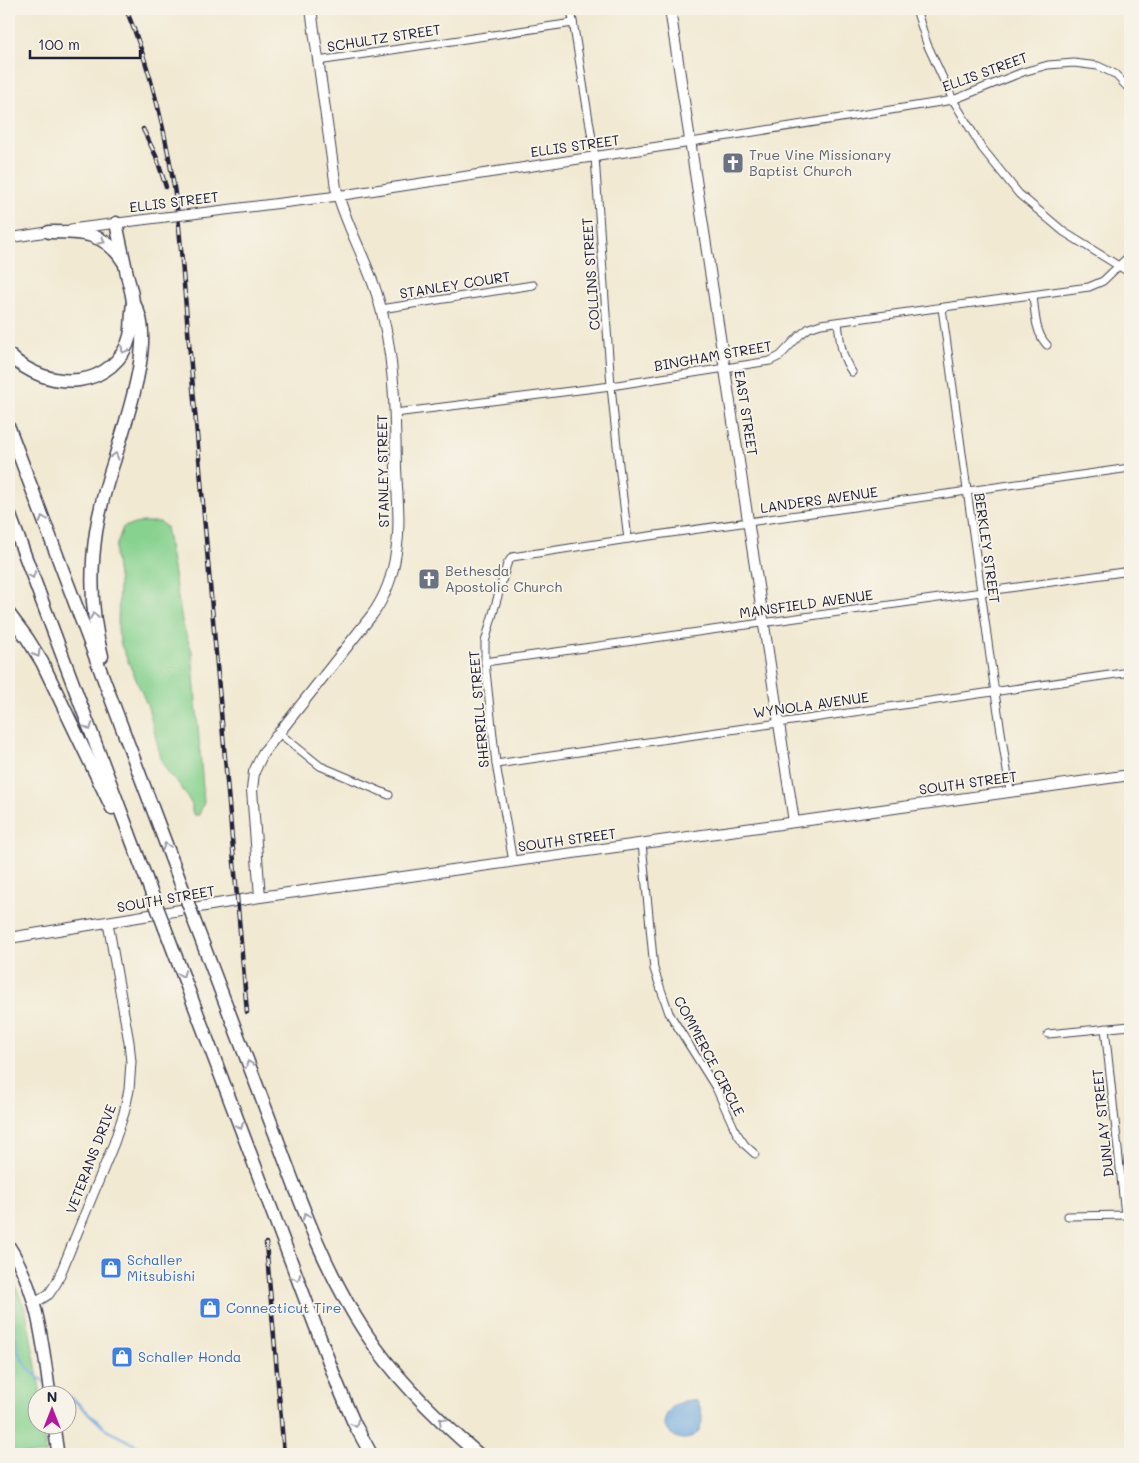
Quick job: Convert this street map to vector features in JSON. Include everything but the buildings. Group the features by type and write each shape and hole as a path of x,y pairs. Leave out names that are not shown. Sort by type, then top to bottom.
{"highway":[{"path":"9,356 28,370 48,378 75,381 97,376 105,372 116,362 126,346 131,330 133,303 116,223"},
{"path":"49,232 74,233 98,238 113,248 125,265"},
{"path":"110,695 95,623 92,597 93,565 102,504 140,367 142,345 141,320 133,303"},
{"path":"9,428 313,1236 336,1282 368,1337 423,1402 450,1430 478,1454"},
{"path":"9,513 344,1401 369,1450"},
{"path":"9,614 42,662 120,824 135,848"}],"main road":[{"name":"STANLEY STREET","path":"260,897 252,781 254,772 260,758 372,615 386,591 398,539 392,360 382,309 368,268 338,196 311,9"},
{"name":"EAST STREET","path":"670,9 794,822"},
{"name":"SOUTH STREET","path":"9,938 260,897 1010,790 1130,775"},
{"path":"9,1246 28,1281 35,1303 49,1386"},
{"path":"55,1436 58,1454"}],"street":[{"name":"COLLINS STREET","path":"572,9 595,157 611,386 628,539"},
{"path":"916,9 927,44 953,100 982,148 1019,194 1064,232 1120,265 1130,273"},
{"name":"SCHULTZ STREET","path":"318,61 574,22"},
{"name":"ELLIS STREET","path":"9,238 338,196 953,100 1023,72 1048,65 1074,63 1098,66 1115,74 1130,90"},
{"name":"BINGHAM STREET","path":"395,413 611,386 770,361 780,356 809,328 838,322 1089,287 1104,281 1130,255"},
{"name":"STANLEY COURT","path":"382,309 533,285"},
{"path":"1033,295 1038,330 1041,339 1047,345"},
{"name":"BERKLEY STREET","path":"942,308 1010,790"},
{"path":"838,322 841,350 852,372"},
{"name":"LANDERS AVENUE","path":"512,558 628,539 967,493 1130,468"},
{"name":"SHERRILL STREET","path":"512,558 507,564 486,642 485,662 496,764 513,862"},
{"name":"MANSFIELD AVENUE","path":"485,662 1130,571"},
{"name":"WYNOLA AVENUE","path":"496,764 1130,672"},
{"path":"279,733 320,766 389,795"},
{"name":"COMMERCE CIRCLE","path":"642,843 654,969 669,1013 716,1088 736,1132 745,1145 755,1154"},
{"name":"VETERANS DRIVE","path":"35,1303 48,1294 57,1282 114,1143 128,1096 131,1062 129,1042 108,923"},
{"path":"1048,1034 1130,1026"},
{"name":"DUNLAY STREET","path":"1105,1028 1128,1215"},
{"path":"1068,1216 1128,1215"}],"green space":[{"path":"143,522 160,522 166,527 183,626 192,651 204,802 199,815 194,815 192,805 185,793 169,774 162,762 148,707 121,645 118,630 119,583 115,555 116,547 123,527"},
{"path":"9,1270 26,1311 39,1386 28,1386 28,1436 44,1436 46,1454 9,1454"}],"water":[{"path":"687,1400 697,1401 701,1413 702,1423 699,1431 686,1439 678,1438 671,1434 664,1425 665,1419 673,1406"}],"waterway":[{"path":"9,1293 11,1296 14,1333 20,1355 33,1373 45,1382"},
{"path":"52,1385 73,1399 108,1431 154,1454"}],"railway":[{"path":"126,9 136,34 159,110 170,162 178,215 247,1012"},
{"path":"143,129 156,156 166,187"},
{"path":"266,1243 284,1454"}],"place":[{"name":"True Vine Missionary Baptist Church","path":"733,163"},
{"name":"Bethesda Apostolic Church","path":"429,579"},
{"name":"Schaller Mitsubishi","path":"111,1268"},
{"name":"Connecticut Tire","path":"210,1308"},
{"name":"Schaller Honda","path":"122,1357"}]}
